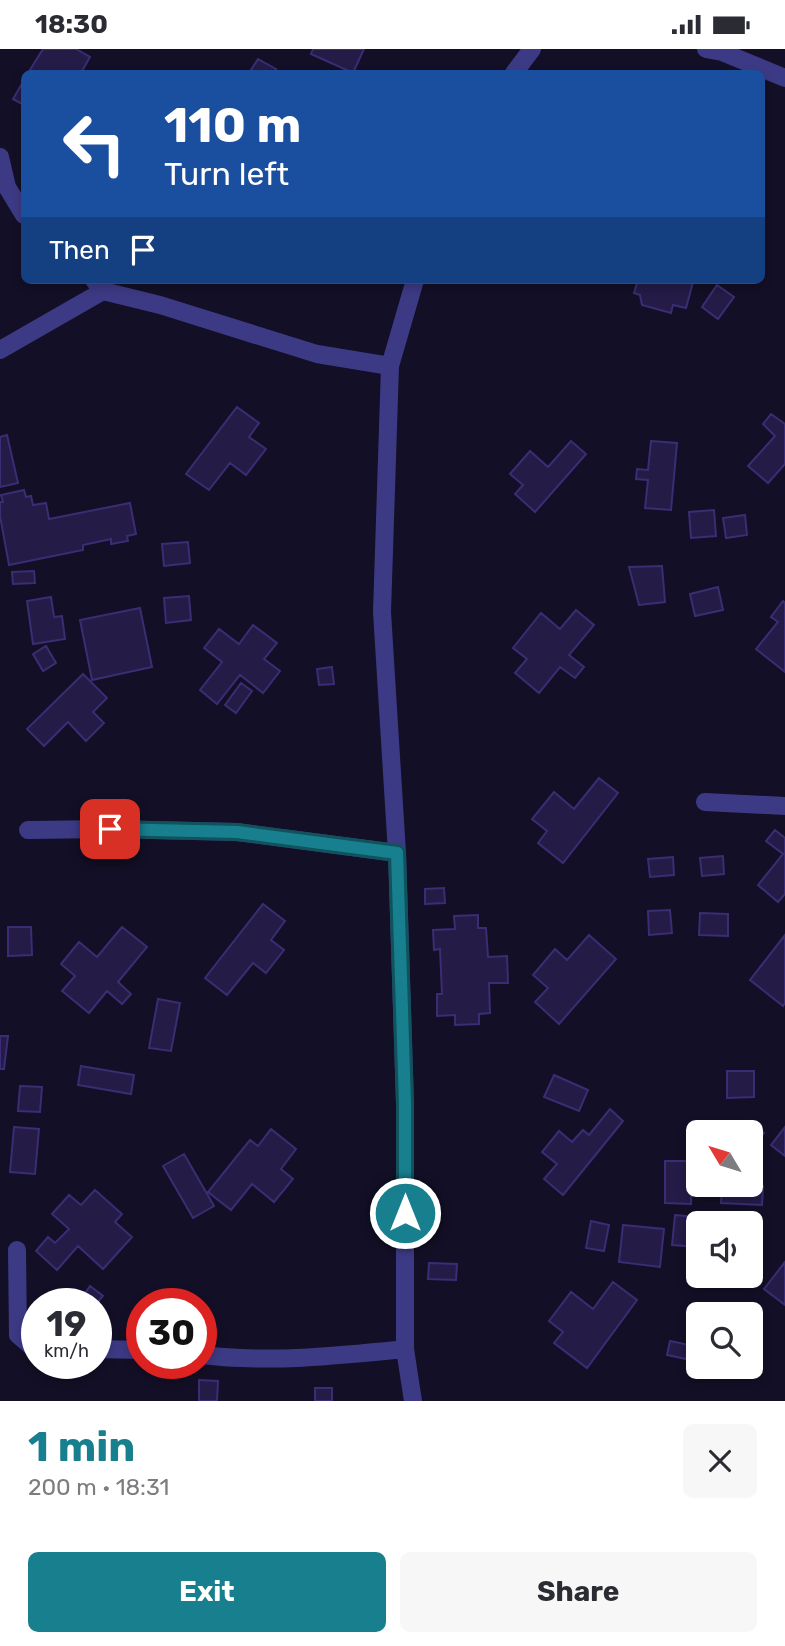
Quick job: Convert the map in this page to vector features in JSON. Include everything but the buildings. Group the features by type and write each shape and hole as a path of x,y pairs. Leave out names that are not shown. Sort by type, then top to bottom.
{"street":[{"path":"516,70 532,49"},
{"path":"717,50 785,78"},
{"path":"0,157 7,187 21,210"},
{"path":"413,1401 405,1349 405,1104 397,853 382,612 390,366 414,284"},
{"path":"0,350 98,286 317,354 390,366"},
{"path":"705,802 785,806"},
{"path":"28,829 237,832 397,853"},
{"path":"17,1250 18,1335 21,1338"},
{"path":"217,1357 319,1358 405,1349"}],"route":[{"path":"110,829 237,832 397,853 405,1104 405,1213"}]}
